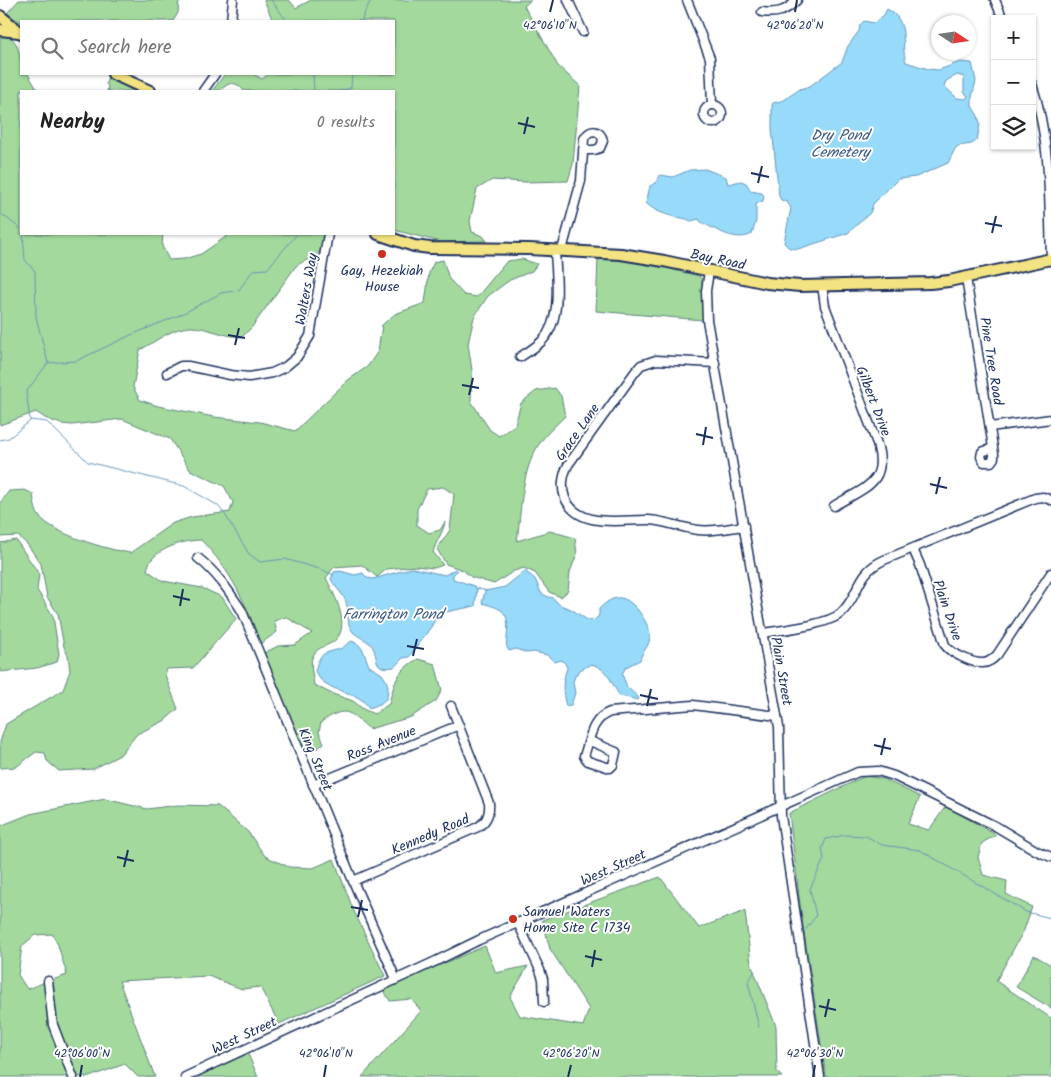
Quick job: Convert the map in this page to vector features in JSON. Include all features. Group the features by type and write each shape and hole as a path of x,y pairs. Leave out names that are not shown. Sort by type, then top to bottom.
{"main road":[{"path":"0,16 20,32"},
{"path":"0,30 20,33"},
{"path":"115,75 148,90"},
{"name":"Bay Road","path":"381,235 414,246 430,248 559,250 635,256 766,283 800,286 930,284 1051,259"}],"street":[{"path":"231,20 233,0"},
{"path":"568,0 583,32"},
{"path":"687,0 710,58 712,105"},
{"path":"762,12 775,14 782,12 797,0"},
{"path":"995,0 1001,15"},
{"path":"205,90 214,75"},
{"path":"1036,96 1041,110 1050,173 1051,259"},
{"path":"520,357 542,341 553,323 556,309 559,250 579,190 583,150"},
{"name":"Walters Way","path":"167,373 182,366 188,366 230,375 250,377 272,373 285,367 297,357 310,336 328,235"},
{"name":"Plain Street","path":"709,271 706,291 706,313 777,716 780,737 780,806 820,1077"},
{"name":"Pine Tree Road","path":"966,278 993,448"},
{"name":"Gilbert Drive","path":"822,286 825,306 876,441 881,465 877,477 870,484 834,506"},
{"name":"Grace Lane","path":"715,363 656,360 641,365 568,465 563,478 563,491 572,509 589,519 660,521 706,531 744,526"},
{"path":"990,427 1051,419"},
{"path":"763,633 835,618 846,607 868,570 884,560 1035,498 1043,497 1051,500"},
{"name":"Plain Drive","path":"913,549 922,570 945,645 952,653 980,663 988,662 997,655 1051,573"},
{"name":"King Street","path":"198,558 223,583 242,611 352,881 396,979"},
{"path":"590,742 592,730 601,716 610,712 693,705 777,716"},
{"name":"Kennedy Road","path":"352,881 484,823 490,811 489,803 451,706"},
{"name":"Ross Avenue","path":"313,785 459,725"},
{"name":"West Street","path":"185,1077 518,923 852,774 864,771 878,771 894,776 954,805 1051,857"},
{"path":"518,923 540,970 543,980 544,1002"},
{"path":"48,981 53,1025 73,1077"}],"green space":[{"path":"19,0 179,0 178,13 174,20 20,20 20,22 7,13"},
{"path":"264,0 289,0 296,8 311,0 531,0 524,6 558,66 580,86 573,164 568,181 526,182 492,180 477,189 470,221 472,232 483,236 487,241 441,242 395,230 395,90 243,90 238,85 229,84 221,90 213,90 224,75 255,75 262,79 268,75 395,75 395,20 273,20"},
{"path":"0,34 12,38 20,55 20,75 29,75 37,90 20,90 20,235 163,235 162,246 169,260 184,259 201,254 229,235 325,235 319,253 296,266 252,327 242,337 191,327 171,332 140,350 133,387 140,400 158,406 214,417 260,422 295,431 347,381 368,366 378,351 382,325 395,314 425,303 429,273 434,262 443,260 449,279 464,295 477,297 507,261 522,259 537,264 532,271 510,280 488,296 474,317 468,344 472,370 471,401 490,430 499,436 515,425 521,403 536,391 555,388 561,396 565,416 541,441 530,461 522,495 517,541 550,531 575,538 577,554 570,572 568,591 561,597 549,592 535,573 524,568 514,571 494,584 471,577 463,570 446,564 437,549 450,530 454,494 443,487 427,489 417,509 417,525 429,533 440,530 445,522 433,552 443,565 434,568 415,566 387,569 377,577 362,565 334,567 326,578 340,611 341,628 339,636 333,642 318,649 312,658 311,664 314,685 353,701 363,709 374,714 389,704 395,683 401,673 418,659 435,664 442,690 436,701 411,717 369,729 346,712 329,717 321,722 319,732 324,743 318,748 305,752 264,653 278,646 295,645 312,633 286,617 274,621 277,632 260,644 244,602 221,563 211,551 201,540 175,545 156,555 151,560 147,570 163,581 202,588 222,597 236,619 193,668 167,669 165,675 178,709 164,721 137,734 120,755 93,769 59,771 47,761 45,753 36,752 16,767 0,768 0,742 6,724 63,690 70,671 58,614 47,597 41,564 27,544 18,536 0,537 0,503 9,491 25,490 33,494 39,516 68,535 95,545 130,553 173,523 192,517 230,512 233,502 224,486 190,470 170,439 122,419 72,425 61,424 45,418 36,412 0,425"},
{"path":"108,78 112,78 135,90 107,90 106,83"},
{"path":"598,257 632,260 699,276 702,279 703,320 596,311"},
{"path":"16,540 39,574 37,590 53,616 59,654 57,662 37,668 0,672 0,543"},
{"path":"865,776 884,779 920,797 908,824 929,830 946,806 996,835 982,843 978,857 983,875 1007,881 1006,894 1032,907 1024,930 996,981 1051,1018 1051,1077 826,1077 801,912 789,813"},
{"path":"105,799 147,809 178,805 218,806 248,832 265,856 289,867 313,868 334,859 353,909 385,976 279,1024 260,987 242,989 208,976 119,981 155,1077 138,1077 125,1064 89,1077 74,1077 54,1025 49,981 67,975 58,945 52,934 35,935 22,946 18,975 27,989 48,981 53,1025 73,1077 0,1077 0,826 30,814"},
{"path":"660,877 699,928 745,911 751,964 776,1026 777,1072 782,1077 362,1077 421,1011 411,999 390,1001 383,989 485,946 496,973 528,966 510,997 520,1016 583,1026 589,1009 550,949 542,920"},
{"path":"1034,955 1051,965 1051,1008 1016,987"},
{"path":"247,1052 258,1077 194,1077"}],"water":[{"name":"Dry Pond Cemetery","path":"887,9 894,14 902,26 906,62 928,69 939,70 960,62 972,63 976,81 972,106 980,124 977,140 972,144 958,146 948,163 916,177 898,179 873,204 870,213 848,233 798,249 790,248 784,242 791,208 779,196 772,129 772,105 784,100 800,89 810,86 842,62 848,46 859,31 860,25 864,21 874,23 884,15","holes":["957,75 964,77 964,92 968,96 966,99 957,98 944,86 946,81"]},
{"path":"705,169 726,177 728,184 741,181 746,183 751,191 762,193 764,196 763,201 756,204 756,221 752,234 739,237 726,234 701,222 699,219 691,221 667,215 646,203 650,186 657,182 660,175 673,177 690,170"},
{"name":"Farrington Pond","path":"412,568 445,575 455,569 457,571 453,575 453,579 474,586 477,589 475,606 441,613 409,657 403,658 394,667 382,667 377,662 372,646 351,629 346,602 331,579 334,572 340,571 355,575 363,573 367,578 373,579"},
{"path":"525,571 535,579 541,593 553,598 560,605 571,609 589,621 595,620 599,615 599,609 614,599 619,598 628,601 638,610 648,628 650,639 640,660 626,667 622,674 627,687 639,698 638,700 620,696 602,669 591,664 580,670 575,676 573,682 575,693 571,705 566,706 563,687 567,668 565,663 561,660 555,662 547,655 534,652 527,653 516,649 509,651 507,646 508,628 506,616 500,609 482,603 485,591 505,587"},
{"path":"352,641 363,650 369,666 382,674 388,686 387,698 380,704 369,708 357,697 326,684 315,671 321,656 342,648"}],"waterway":[{"path":"271,0 286,20"},
{"path":"362,20 371,0"},
{"path":"313,75 314,90"},
{"path":"343,90 351,88 352,75"},
{"path":"0,213 20,228"},
{"path":"23,235 25,260 35,271 36,317 48,363 26,392 30,420"},
{"path":"48,363 76,361 182,314 221,293 239,290 253,270 267,269 296,235"},
{"path":"30,420 47,422 88,462 184,486 217,505 249,554 260,562 285,559 323,570 333,575"},
{"path":"0,440 9,438 30,421"},
{"path":"476,588 487,591"},
{"path":"806,929 816,916 810,889 824,859 822,849 826,839 845,835 866,836 882,845 920,850 1026,912 1051,918"},
{"path":"755,971 748,982 759,1027"}],"place":[{"name":"Gay, Hezekiah House","path":"382,254"},
{"name":"Samuel Waters Home Site C 1734","path":"513,919"}]}
